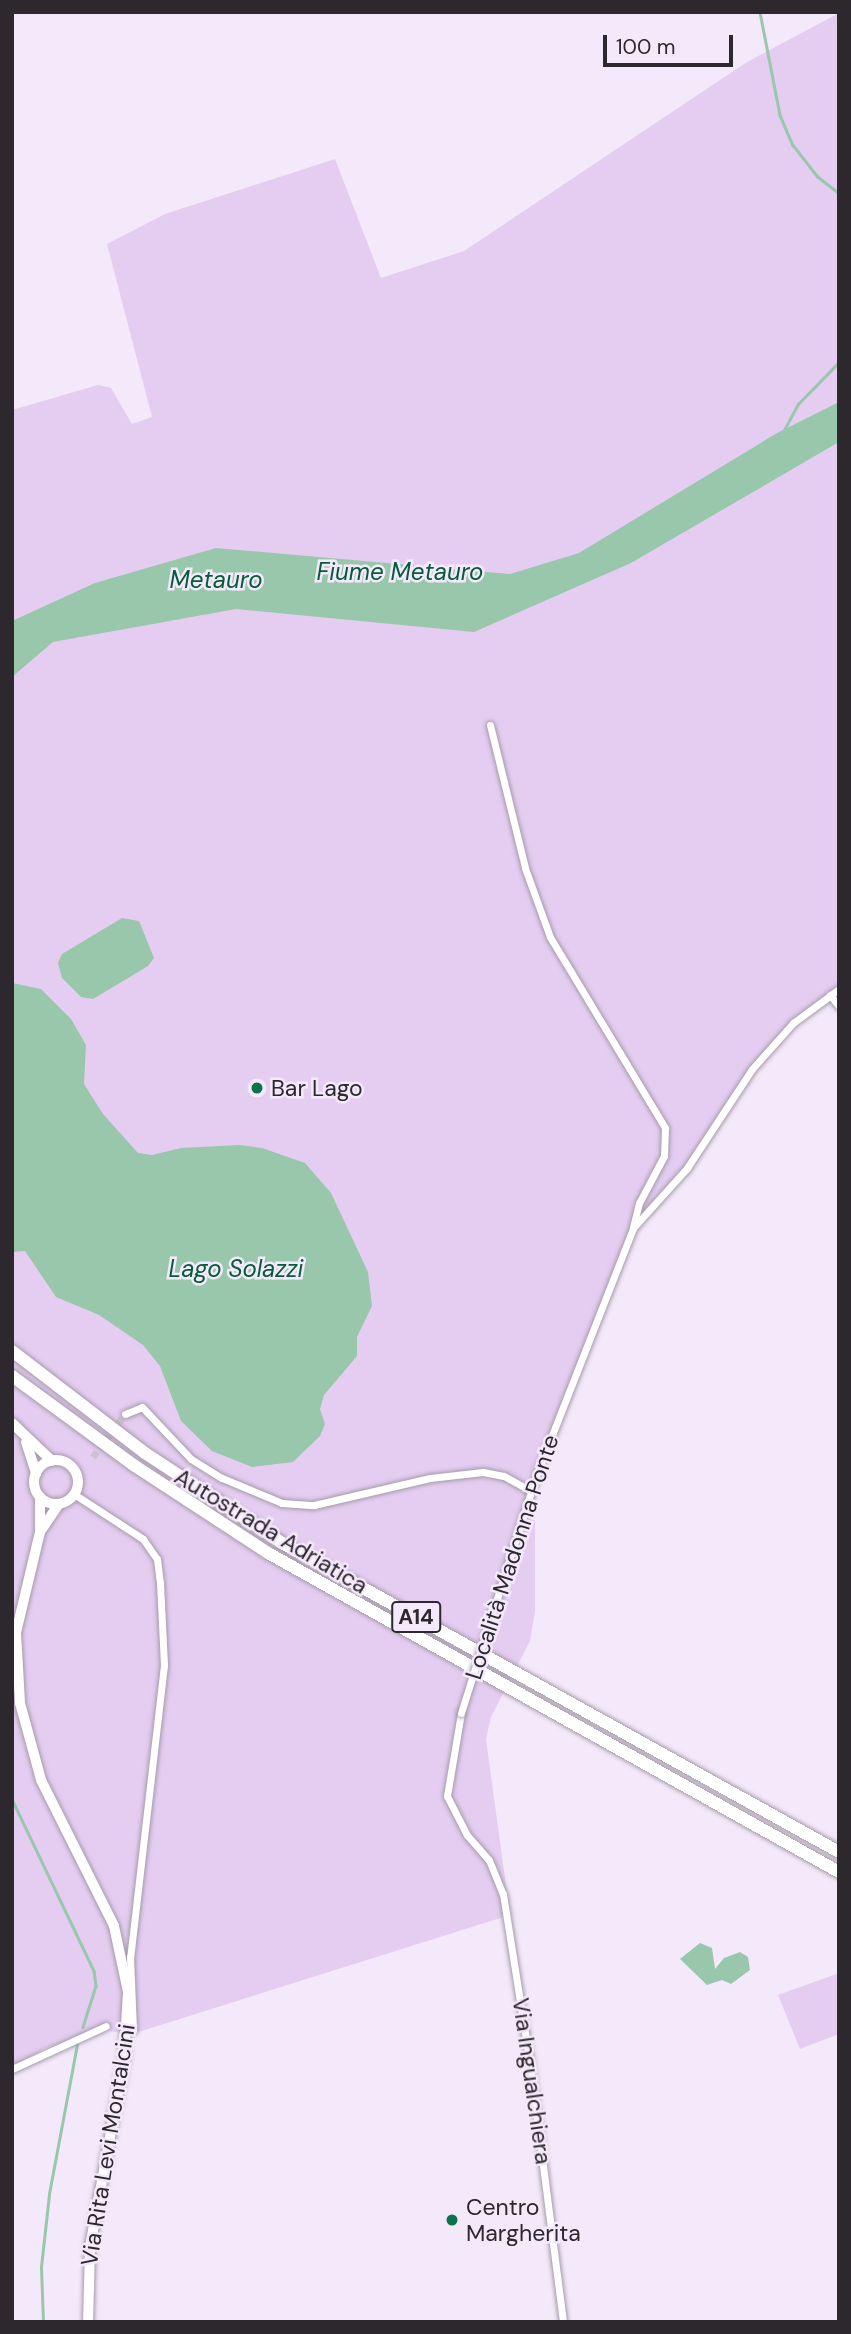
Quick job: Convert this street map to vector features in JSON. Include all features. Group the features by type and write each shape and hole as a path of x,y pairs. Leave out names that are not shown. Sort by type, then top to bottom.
{"highway":[{"name":"Autostrada Adriatica","path":"12,1351 145,1453 282,1543 839,1852"},
{"name":"Autostrada Adriatica","path":"12,1376 135,1466 268,1553 839,1872"}],"main road":[{"path":"12,1423 24,1438 52,1461 64,1462 76,1473 74,1494 59,1504 40,1497 34,1488 36,1473 24,1438"},
{"path":"36,1473 52,1461"},
{"name":"Via Rita Levi Montalcini","path":"40,1497 40,1532 16,1633 16,1669 27,1742 41,1780 110,1916 128,1992 124,2060 90,2248 88,2322"},
{"name":"Via Rita Levi Montalcini","path":"40,1532 59,1504"}],"street":[{"name":"Località Madonna Ponte","path":"490,725 525,868 550,937 665,1128 664,1156 639,1203 634,1228 531,1491 461,1713 447,1796 452,1812 499,1882"},
{"name":"Località Madonna Ponte","path":"634,1228 694,1158 752,1069 793,1023 839,989"},
{"path":"831,995 839,1006"},
{"path":"125,1413 142,1407 191,1459 222,1478 282,1503 326,1503 430,1478 483,1472 504,1476 531,1491"},
{"path":"74,1494 143,1539 157,1559 160,1583 164,1665 130,1957 133,2030"},
{"name":"Via Ingualchiera","path":"499,1882 512,1935 563,2322"},
{"path":"12,2069 106,2026"}],"shaded area":[{"path":"839,13 839,990 788,1024 719,1125 626,1239 535,1487 535,1611 530,1641 491,1717 486,1739 510,1915 132,2034 100,2030 45,2048 12,2067 12,410 98,385 111,388 132,424 152,417 107,244 165,214 335,159 381,278 464,251 747,62"},
{"path":"839,1973 839,2034 800,2049 778,1995"}],"water":[{"name":"Metauro","path":"839,402 839,442 631,563 474,632 236,609 53,642 12,677 12,621 95,583 216,548 510,574 579,553 777,433"},
{"path":"122,918 139,921 154,958 148,966 93,999 81,997 62,978 58,963 62,954"},
{"name":"Lago Solazzi","path":"12,983 41,989 71,1019 86,1045 84,1084 103,1114 138,1153 152,1155 181,1148 239,1145 262,1148 305,1163 331,1193 368,1272 372,1306 357,1337 357,1356 324,1395 320,1409 325,1424 320,1436 293,1462 252,1467 212,1451 181,1421 160,1366 143,1345 99,1315 56,1297 25,1251 12,1252"},
{"path":"700,1943 712,1948 715,1969 724,1958 740,1952 748,1957 750,1970 731,1984 722,1980 707,1985 680,1959"}],"waterway":[{"path":"760,12 780,115 793,145 817,176 839,193"},
{"path":"783,432 798,404 839,362"},
{"path":"12,1799 94,1971 96,1986 83,2027"},
{"path":"43,2322 41,2267 49,2194 77,2044"}],"tunnel":[{"path":"93,1457 125,1414"}],"place":[{"name":"Bar Lago","path":"257,1088"},
{"name":"Centro Margherita","path":"452,2220"}],"water label":[{"name":"Fiume Metauro","path":"400,572"}]}
